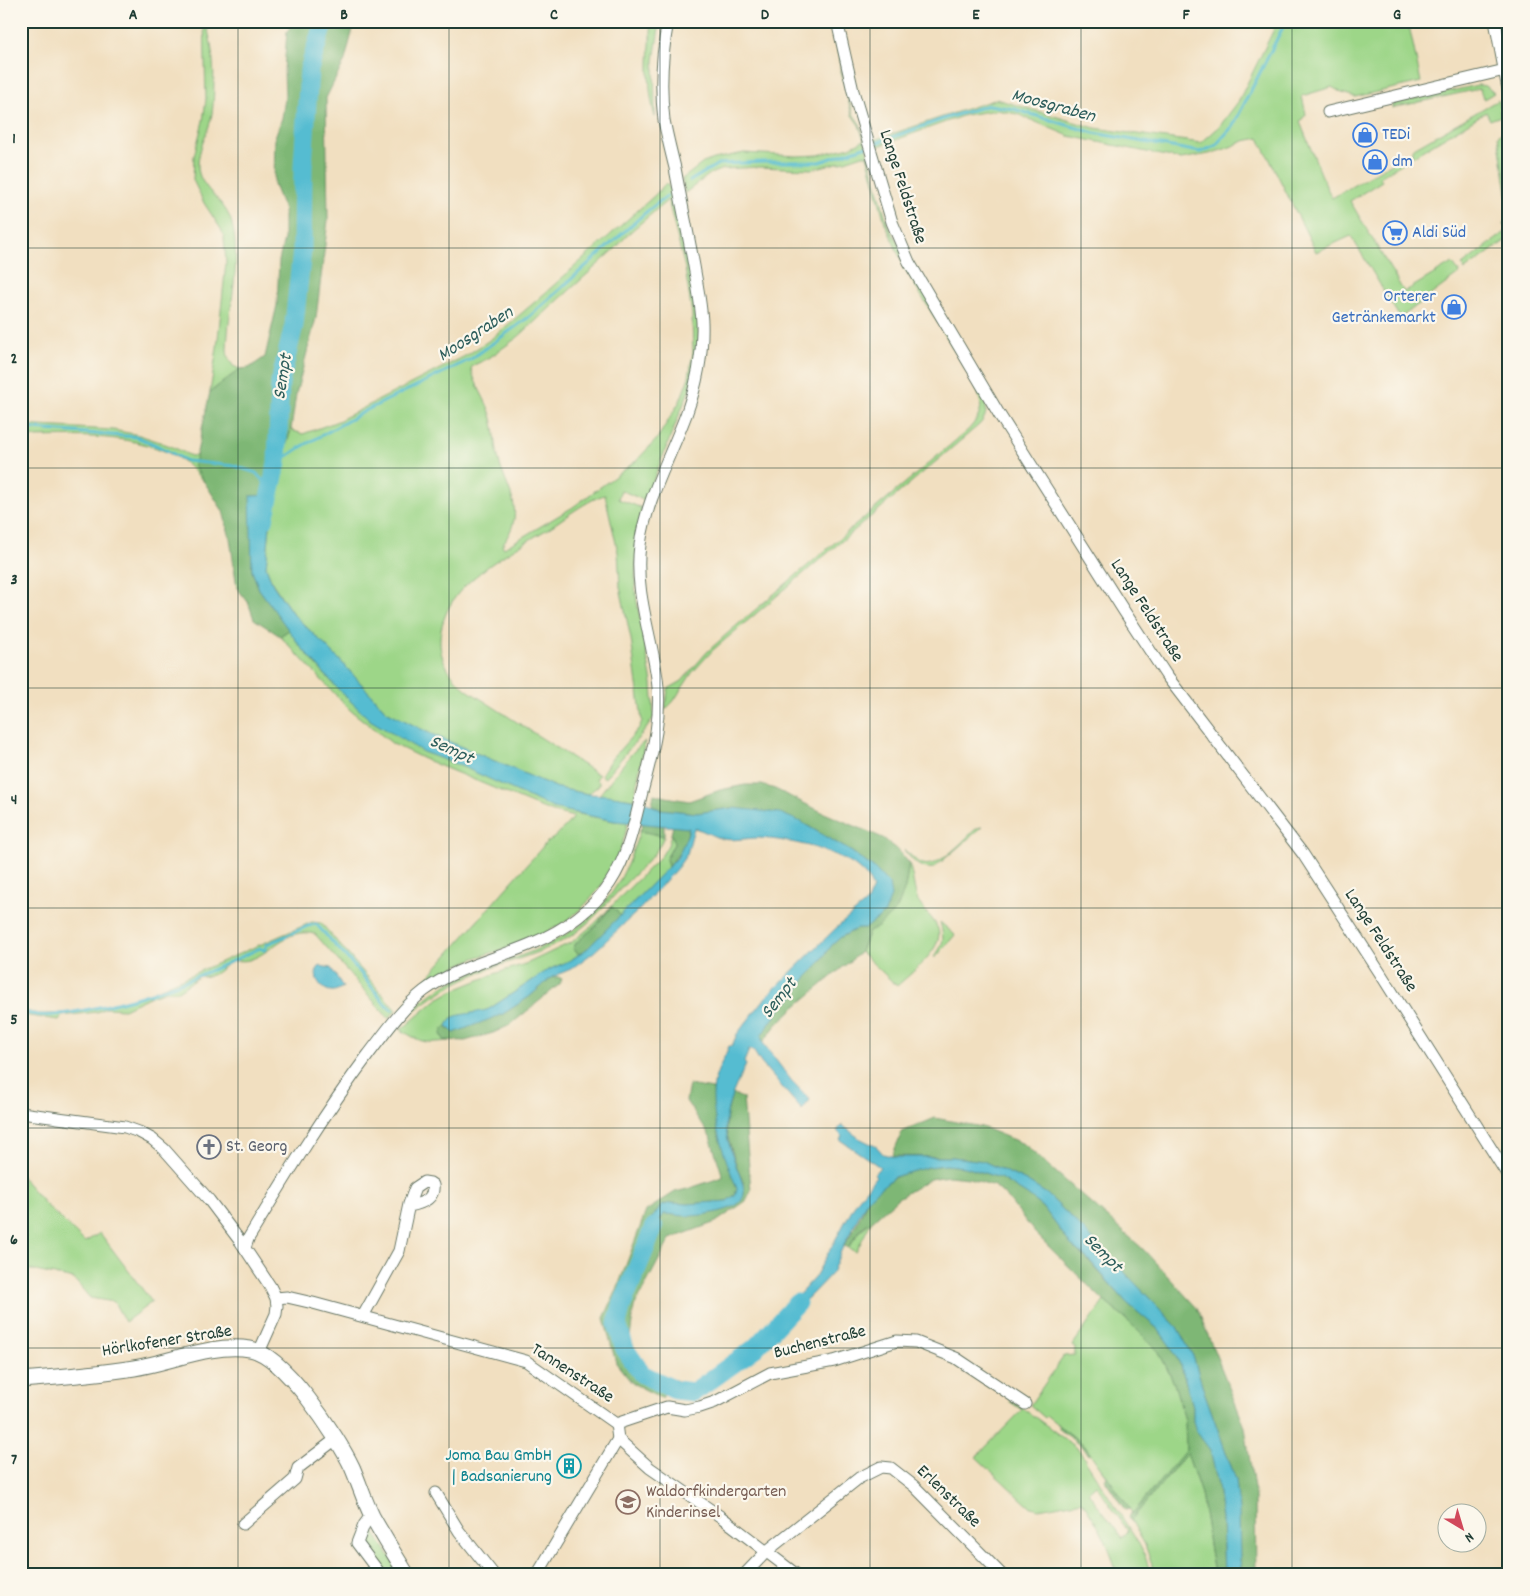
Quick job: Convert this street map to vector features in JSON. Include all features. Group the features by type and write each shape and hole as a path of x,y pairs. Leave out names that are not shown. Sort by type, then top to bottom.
{"street":[{"path":"245,1248 253,1231 320,1122 409,1003 447,977 534,943 568,925 580,916 592,906 611,882 620,864 633,828 655,741 659,709 658,682 639,584 640,544 652,497 688,410 702,340 702,317 694,263 664,121 663,66 668,21"},
{"name":"Lange Feldstraße","path":"837,21 867,138 892,222 904,252 999,414 1166,675 1303,854 1509,1177"},
{"path":"1495,21 1509,95"},
{"path":"1328,112 1504,70"},
{"path":"21,1112 124,1127 139,1132 152,1139 164,1149 209,1200 245,1248 276,1298 276,1314 259,1352 272,1360 323,1418 352,1467 372,1514 406,1575"},
{"path":"363,1316 399,1251 409,1206"},
{"name":"Tannenstraße","path":"276,1298 288,1297 526,1361 616,1424 618,1439"},
{"name":"Buchenstraße","path":"616,1424 667,1407 686,1410 715,1402 770,1373 834,1361 896,1341 916,1342 956,1358 1025,1404"},
{"name":"Hörlkofener Straße","path":"21,1380 135,1368 212,1350 245,1349 259,1352"},
{"path":"243,1524 295,1479 298,1468 310,1457 336,1439"},
{"path":"537,1575 618,1439 650,1468 722,1517 797,1575"},
{"name":"Erlenstraße","path":"744,1575 767,1551 859,1478 881,1467 891,1468 914,1486 1002,1575"},
{"path":"436,1493 459,1531 494,1575"},
{"path":"372,1514 364,1525 357,1543 381,1575"}],"green space":[{"path":"204,21 208,29 214,68 214,97 211,119 201,148 198,166 202,181 229,215 232,224 236,256 227,350 228,357 233,366 240,369 210,392 217,348 226,263 224,237 221,229 204,203 193,180 194,156 203,121 206,99"},
{"path":"296,21 355,21 345,60 326,98 328,220 316,318 296,394 291,430 270,495 251,496 252,571 259,589 289,630 280,636 254,619 248,602 237,588 230,538 223,511 194,466 210,392 240,369 249,368 265,357 277,305 279,261 284,239 284,210 274,185 275,137 282,118 285,98 284,70 287,31"},
{"path":"652,21 660,21 654,61 655,117 649,80"},
{"path":"831,21 841,57 841,68 853,114 860,124 888,225 984,396 985,415 979,425 713,650 692,673 673,702 665,710 668,689 682,681 707,652 729,632 968,430 977,419 981,408 975,384 905,269 885,223 867,155 812,169 758,167 723,169 710,174 685,193 682,179 703,163 714,159 744,153 797,156 818,155 850,147 864,140 859,125 852,115 840,68 840,57"},
{"path":"1278,21 1408,21 1421,82 1355,97 1342,93 1332,87 1302,96 1306,114 1300,122 1332,198 1404,156 1406,161 1380,177 1382,181 1350,201 1404,292 1452,263 1460,273 1400,318 1351,236 1316,252 1259,138 1244,141 1209,154 1181,159 1069,136 1017,114 997,110 965,115 876,147 874,140 996,99 1095,128 1201,143 1219,127 1238,102"},
{"path":"1478,85 1486,86 1494,93 1484,99 1479,89 1392,108 1392,104"},
{"path":"1498,100 1501,116 1490,120 1486,112 1412,157 1412,149"},
{"path":"1504,130 1509,158 1508,198 1498,136"},
{"path":"666,183 675,196 693,283 698,316 699,343 690,388 645,501 621,490 618,499 642,508 638,524 635,584 652,683 654,717 605,778 601,775 609,762 639,728 642,721 631,639 620,587 618,552 605,495 583,505 491,564 471,580 450,605 440,634 440,644 445,663 454,678 467,690 599,775 596,779 599,785 588,794 558,788 429,733 386,711 335,655 293,614 273,584 266,567 273,496 270,495 291,430 303,434 338,421 467,355 491,339 536,301","holes":["668,200 685,268 692,314 693,353 689,377 680,401 657,439 636,461 573,507 504,548 502,545 513,523 514,505 500,465 491,415 471,368 489,358 518,337 615,249 629,233"]},
{"path":"1509,219 1509,238 1465,270 1462,265 1508,230 1504,223"},
{"path":"21,425 113,430 139,435 173,447 191,456 196,455 194,466 205,483 183,461 165,451 146,445 126,440 105,438 21,437"},
{"path":"289,630 313,661 341,692 372,719 405,741 574,813 614,821 628,821 615,862 601,887 592,898 570,918 551,930 523,943 475,958 420,986 546,843 555,837 574,817 532,804 393,744 350,710 280,636"},
{"path":"645,741 634,799 599,795 632,753"},
{"path":"745,785 762,785 775,789 822,812 883,838 897,849 909,863 905,888 897,909 879,926 868,933 861,952 794,1008 777,1024 763,1042 760,1036 780,1009 794,996 832,945 841,937 858,928 866,928 876,870 852,852 801,822 733,808 697,813 659,809 652,805 654,794 689,801 720,790"},
{"path":"643,823 664,826 664,836 640,831"},
{"path":"673,826 689,827 676,858 668,867 666,859 675,842 671,834"},
{"path":"982,827 934,868 920,866 904,850 920,863 929,864 936,862 959,845 977,828"},
{"path":"640,831 664,836 648,861 579,930 549,948 488,969 458,982 411,1013 409,1012 432,994 452,982 546,945 589,918 602,906 618,884"},
{"path":"671,834 675,842 666,859 668,867 620,916 616,910 610,907 662,855 668,845"},
{"path":"909,863 918,901 936,925 939,936 932,952 918,968 897,986 861,952 868,933 879,926 905,888"},
{"path":"611,907 620,916 588,948 579,954 573,949 576,943 596,926"},
{"path":"608,910 596,926 576,943 573,949 579,954 571,960 548,970 489,1009 451,1018 447,1026 442,1030 444,1040 450,1041 424,1042 401,1030 436,1000 452,991 528,963 572,942"},
{"path":"312,922 321,923 396,1010 389,1019 315,934 305,933 287,937 257,957 246,961 232,962 213,975 200,976 178,991 166,991 151,996 124,1009 106,1008 97,1012 62,1016 59,1020 29,1016 21,1013 21,1009 32,1013 57,1014 83,1010 147,994"},
{"path":"940,922 955,935 934,957 943,940"},
{"path":"552,977 562,979 560,984 510,1025 493,1033 465,1041 444,1040 441,1034 442,1030 447,1026 449,1030 503,1014 529,997"},
{"path":"689,1085 713,1089 718,1134 737,1189 735,1195 727,1201 688,1204 671,1203 661,1206 648,1250 658,1223 664,1214 690,1216 729,1208 740,1202 744,1194 744,1184 726,1131 727,1114 732,1094 743,1098 751,1190 746,1201 716,1222 670,1239 634,1307 630,1338 642,1363 656,1373 678,1381 669,1383 662,1398 632,1383 616,1363 604,1318 616,1292 646,1211 675,1192 723,1177 710,1136 686,1101"},
{"path":"935,1118 982,1127 1024,1144 1143,1249 1197,1308 1245,1427 1255,1496 1256,1575 1242,1575 1236,1480 1193,1356 1177,1327 1047,1194 1026,1181 983,1161 953,1157 892,1156 902,1132"},
{"path":"946,1165 965,1167 1000,1178 1043,1207 1071,1245 1089,1261 1127,1303 1158,1329 1171,1347 1181,1366 1193,1406 1193,1421 1196,1430 1210,1449 1218,1484 1222,1520 1224,1575 1214,1575 1201,1494 1187,1453 1131,1520 1129,1516 1186,1450 1185,1420 1174,1383 1159,1352 1035,1233 1005,1195 994,1186 969,1178 948,1176 930,1179 898,1198 864,1226 848,1248 844,1246 867,1201 874,1192 902,1174"},
{"path":"21,1176 45,1204 85,1242 100,1233 152,1302 125,1322 114,1302 90,1298 74,1279 21,1268"},
{"path":"871,1222 856,1252 848,1248 861,1231"},
{"path":"1104,1301 1129,1322 1159,1352 1174,1383 1185,1420 1186,1451 1133,1514 1084,1445 1047,1416 1045,1418 1030,1405 1064,1356 1075,1355 1075,1348 1072,1346"},
{"path":"1011,1400 1079,1450 1139,1544 1151,1575 1117,1575 1103,1536 1082,1501 1039,1509 1029,1506 976,1457 1022,1410 1009,1401","holes":["1096,1485 1128,1531 1122,1538 1088,1492"]},
{"path":"1060,1426 1084,1445 1090,1454 1088,1455 1082,1447 1058,1428"},
{"path":"1187,1453 1201,1494 1214,1575 1156,1575 1145,1545 1131,1520"},
{"path":"1107,1476 1130,1509 1125,1510 1104,1478"},
{"path":"367,1529 372,1529 402,1575 386,1575 361,1540"}],"water":[{"path":"273,495 266,567 273,585 293,614 335,655 386,711 429,733 558,788 643,801 659,809 697,813 733,808 780,813 801,822 852,852 876,870 889,884 891,896 885,913 866,928 858,928 841,937 832,945 794,996 780,1009 761,1036 763,1043 791,1080 810,1100 802,1110 761,1063 753,1050 749,1050 744,1062 746,1065 729,1105 726,1122 728,1140 742,1180 744,1192 741,1201 736,1205 728,1209 703,1215 664,1214 658,1223 648,1250 642,1249 651,1219 661,1206 671,1203 688,1204 727,1201 735,1195 737,1189 718,1135 713,1106 715,1079 729,1046 732,1046 737,1034 767,996 835,929 867,902 873,888 854,865 823,850 772,839 723,839 694,828 687,854 678,867 641,908 594,952 571,969 552,977 529,997 503,1014 454,1033 447,1026 452,1018 489,1009 548,970 571,960 588,948 677,858 689,828 614,821 553,808 461,766 423,752 370,720 338,689 300,646 259,589 252,571 250,496"},
{"path":"320,966 331,968 343,987 332,991 324,988 318,982 316,974"},
{"path":"842,1125 859,1138 877,1147 883,1154 895,1157 953,1157 983,1161 1026,1181 1047,1194 1177,1327 1193,1356 1236,1480 1242,1575 1224,1575 1222,1519 1218,1484 1210,1450 1196,1431 1193,1421 1193,1406 1181,1366 1171,1347 1158,1329 1127,1303 1090,1261 1071,1245 1043,1207 1000,1178 965,1167 946,1165 928,1167 894,1177 866,1202 832,1273 809,1297 780,1321 784,1311 815,1277 856,1202 876,1176 874,1174 880,1167 840,1140 842,1136 837,1131"}],"waterway":[{"name":"Sempt","path":"264,520 277,463 280,383 294,325 302,250 303,166 309,70 324,21"},
{"name":"Moosgraben","path":"873,144 989,105 1014,109 1094,133 1200,152 1215,146 1233,126 1286,21"},
{"name":"Moosgraben","path":"690,181 718,164 820,162 867,146"},
{"name":"Moosgraben","path":"277,463 301,447 367,410 471,359 529,317 645,213 667,196"},
{"path":"21,428 137,437 187,461 235,466 256,473 271,490"},
{"path":"21,1011 37,1015 61,1014 108,1005 152,993 218,968 260,948 264,950 266,945 316,924 392,1010"},
{"name":"Sempt","path":"654,1227 622,1305 617,1324 625,1349 642,1374 675,1390 694,1392 755,1348 797,1303"}],"place":[{"name":"TEDi","path":"1365,135"},
{"name":"dm","path":"1375,162"},
{"name":"Aldi Süd","path":"1395,233"},
{"name":"Orterer Getränkemarkt","path":"1454,307"},
{"name":"St. Georg","path":"209,1147"},
{"name":"Joma Bau GmbH | Badsanierung","path":"569,1466"},
{"name":"Waldorfkindergarten Kinderinsel","path":"628,1502"}]}
